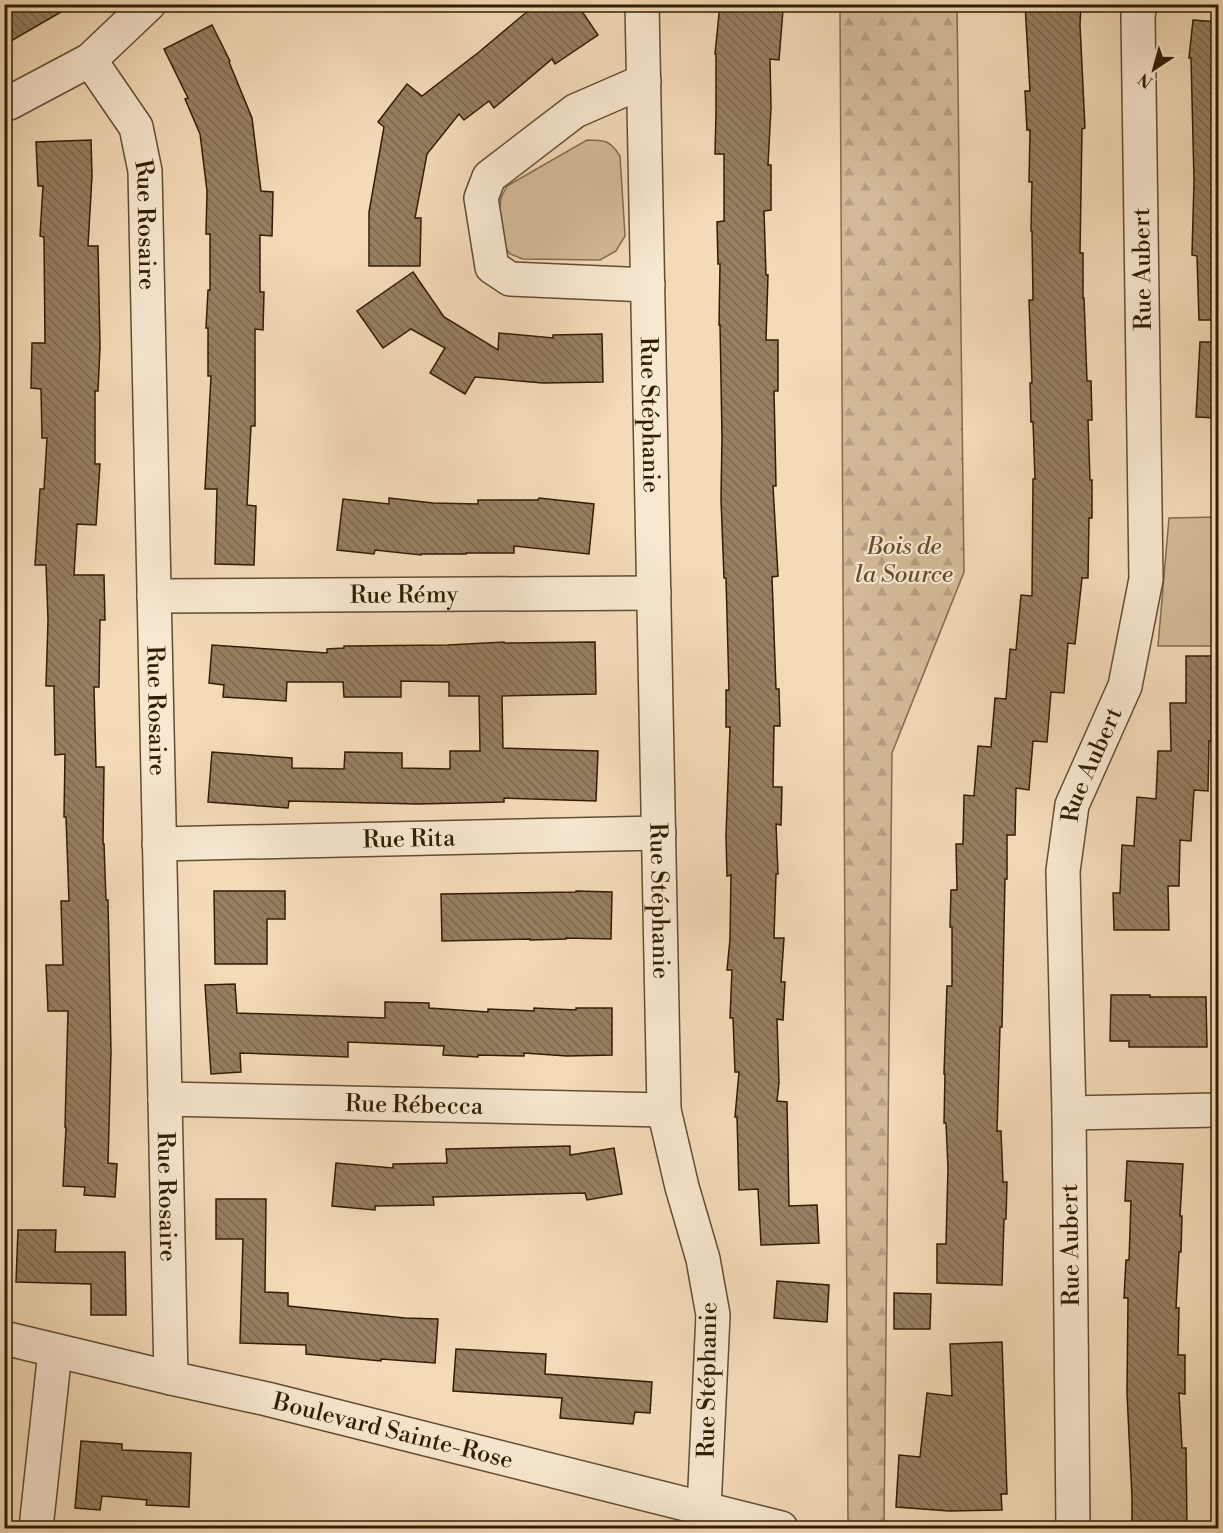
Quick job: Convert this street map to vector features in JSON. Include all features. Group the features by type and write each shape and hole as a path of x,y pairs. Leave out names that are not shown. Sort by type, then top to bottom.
{"street":[{"path":"4,104 90,60 149,4"},
{"name":"Rue Stéphanie","path":"642,4 664,1110 682,1187 703,1259 713,1315 704,1509"},
{"name":"Rue Aubert","path":"1073,1528 1069,1113 1063,871 1072,805 1125,686 1146,579 1138,16 1140,4"},
{"name":"Rue Rosaire","path":"90,60 136,127 145,171 171,1378"},
{"path":"644,81 575,111 489,177 481,198 492,267 510,279 648,285"},
{"name":"Rue Rémy","path":"154,596 654,593"},
{"name":"Rue Rita","path":"159,844 659,833"},
{"name":"Rue Rébecca","path":"165,1099 664,1110"},
{"path":"1069,1113 1218,1110"},
{"name":"Boulevard Sainte-Rose","path":"4,1338 267,1399 781,1528"},
{"path":"36,1528 55,1351"}],"green space":[{"name":"Bois de la Source","path":"840,5 957,5 964,572 892,753 884,1528 848,1528"},
{"path":"587,140 606,142 620,156 625,236 616,251 600,260 523,259 510,254 504,245 499,212 501,198 507,186"},
{"path":"1218,517 1218,646 1158,646 1169,518"}],"building":[{"path":"4,4 75,4 4,45"},
{"path":"539,4 577,4 598,35 555,64 552,59 494,108 489,101 464,120 459,114 427,154 415,218 421,218 420,266 369,266 369,212 384,127 378,122 407,84 422,96"},
{"path":"720,4 783,10 779,60 770,59 771,108 768,165 771,165 771,210 764,211 766,275 768,275 766,340 778,340 778,391 774,391 776,486 773,486 778,576 772,577 776,689 779,689 780,726 774,726 773,787 782,787 781,825 776,824 778,874 776,874 774,938 784,938 781,982 785,982 783,1020 777,1019 779,1083 777,1101 787,1102 789,1206 817,1205 819,1243 761,1245 758,1189 739,1190 737,1117 735,1117 739,1072 735,1072 733,1018 730,1018 732,970 727,970 731,875 727,876 726,835 730,727 726,727 726,690 729,690 721,499 720,264 718,264 717,222 724,221 724,154 715,154 715,54"},
{"path":"1025,4 1081,4 1085,128 1082,129 1080,253 1083,253 1087,381 1091,381 1092,420 1088,420 1092,518 1089,518 1088,578 1082,578 1075,644 1068,643 1064,693 1051,692 1047,742 1033,741 1029,790 1016,788 1015,835 1007,835 997,1131 1001,1131 1003,1182 1007,1182 1002,1285 937,1283 937,1244 946,1244 948,1168 946,1123 944,1123 944,1074 947,986 952,986 951,890 957,890 956,844 963,844 964,795 974,796 978,746 991,747 995,698 1006,699 1010,649 1016,650 1021,595 1032,596 1033,479 1035,479 1033,422 1031,422 1029,300 1033,300 1032,182 1029,182 1030,130 1027,130 1025,91 1030,91"},
{"path":"1193,20 1218,22 1218,320 1199,320 1197,256 1192,255 1194,181 1191,58 1189,58"},
{"path":"212,25 230,61 252,118 261,191 273,192 272,236 260,235 260,292 264,292 263,330 255,329 255,426 251,426 247,505 256,506 254,565 215,564 217,489 205,489 211,376 208,376 208,328 206,328 208,290 210,290 210,234 206,234 207,191 200,134 185,99 188,98 164,49"},
{"path":"91,140 92,176 88,246 98,246 100,347 98,391 95,391 95,464 100,464 96,525 77,524 74,575 104,575 105,620 100,620 99,687 94,687 96,767 104,767 103,844 106,900 108,900 111,1053 108,1163 117,1164 115,1197 84,1195 85,1187 63,1186 68,1011 48,1011 46,965 63,965 61,901 69,901 66,817 64,817 65,754 55,755 54,686 46,686 48,620 46,565 35,565 40,489 44,489 47,438 42,438 41,389 31,388 32,343 45,343 44,237 40,236 43,186 38,186 36,142"},
{"path":"413,272 444,317 498,350 499,333 553,338 553,335 602,334 603,382 543,383 475,377 465,394 430,373 445,348 411,329 383,348 357,311"},
{"path":"1200,342 1218,342 1218,418 1196,417"},
{"path":"389,498 433,503 478,504 478,500 538,500 539,498 594,504 589,554 514,546 514,553 421,555 375,550 374,554 337,550 343,499 389,504"},
{"path":"595,642 596,694 502,696 503,748 598,751 596,801 504,798 504,802 418,804 289,801 288,808 208,802 212,752 292,758 292,768 344,769 345,752 402,753 402,768 450,769 450,751 480,751 479,696 449,696 449,682 401,681 401,697 344,697 343,682 287,682 286,701 223,697 224,685 209,683 212,645 327,653 327,649 344,648 344,646"},
{"path":"1186,656 1218,656 1218,741 1209,741 1208,791 1194,790 1191,841 1180,840 1179,886 1168,886 1169,930 1114,930 1113,893 1120,893 1122,845 1134,846 1137,797 1156,799 1158,751 1171,751 1170,703 1186,703"},
{"path":"214,891 285,891 285,919 267,919 267,964 215,964"},
{"path":"612,892 611,939 442,941 441,894"},
{"path":"235,984 237,1013 385,1018 385,1002 429,1003 429,1008 488,1012 488,1009 534,1011 534,1008 576,1010 576,1008 612,1008 612,1055 567,1056 524,1053 524,1056 478,1055 478,1057 443,1055 444,1046 348,1042 348,1057 240,1053 241,1072 211,1074 205,985"},
{"path":"1111,995 1206,997 1207,1047 1129,1047 1129,1041 1110,1041"},
{"path":"570,1146 570,1155 614,1148 622,1194 587,1200 585,1193 433,1197 434,1205 375,1206 375,1210 332,1206 336,1163 393,1168 393,1164 447,1163 446,1149"},
{"path":"1127,1161 1183,1164 1180,1216 1182,1216 1181,1252 1179,1252 1176,1308 1179,1308 1178,1355 1185,1355 1185,1394 1179,1393 1182,1448 1186,1448 1187,1528 1132,1528 1127,1393 1128,1298 1124,1298 1126,1260 1129,1260 1131,1201 1125,1201"},
{"path":"216,1199 266,1199 265,1292 288,1293 288,1306 405,1318 438,1319 435,1363 306,1354 306,1345 240,1343 243,1239 216,1239"},
{"path":"18,1230 56,1230 55,1252 125,1252 126,1315 91,1315 91,1284 16,1282"},
{"path":"777,1281 829,1285 827,1322 774,1318"},
{"path":"894,1293 931,1294 930,1329 894,1329"},
{"path":"1002,1342 1007,1494 1001,1494 1002,1510 949,1511 896,1507 899,1455 920,1457 927,1393 952,1396 950,1344"},
{"path":"456,1349 546,1354 545,1374 652,1382 650,1413 635,1412 633,1424 560,1418 562,1398 453,1391"},
{"path":"81,1441 122,1444 122,1450 191,1453 189,1507 146,1505 147,1500 102,1496 100,1510 75,1508"}]}
